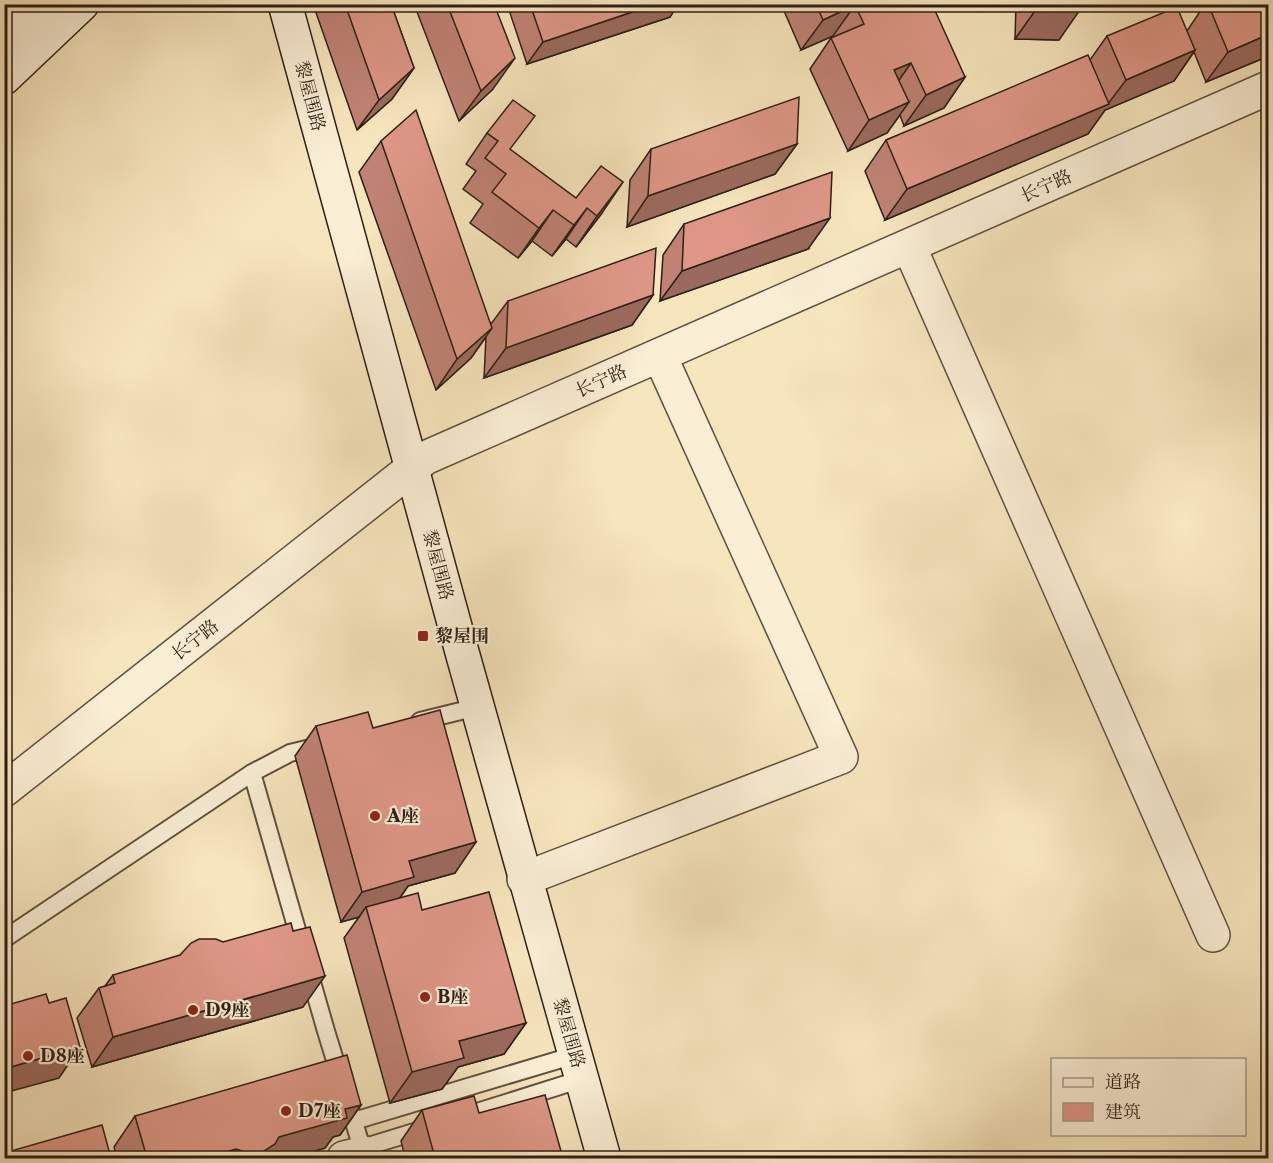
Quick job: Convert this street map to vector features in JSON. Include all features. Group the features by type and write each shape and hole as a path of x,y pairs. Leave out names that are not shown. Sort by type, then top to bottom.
{"street":[{"path":"4,39 41,4"},
{"path":"4,78 82,4"},
{"name":"黎屋围路","path":"285,4 524,879 604,1158"},
{"name":"长宁路","path":"4,790 425,458 1269,88"},
{"path":"909,246 1214,935"},
{"path":"524,879 841,757 660,356"}],"lane":[{"path":"400,726 477,707"},
{"path":"4,939 252,772 290,753 334,742"},
{"path":"252,772 354,1121 359,1155 579,1067"},
{"path":"354,1121 579,1067"}],"building":[{"path":"345,4 391,4 414,68 379,100"},
{"path":"447,4 494,4 515,58 481,91"},
{"path":"530,4 656,4 543,42"},
{"path":"816,4 894,4 896,9 907,4 932,4 965,77 926,95 911,63 894,70 909,102 869,120 831,38 864,24 855,5 823,20"},
{"path":"1037,4 1080,4 1080,10 1037,8"},
{"path":"1208,4 1269,4 1269,34 1228,52"},
{"path":"1177,7 1195,50 1126,80 1107,36"},
{"path":"1088,55 1109,104 907,189 886,140"},
{"path":"799,97 797,144 648,196 651,149"},
{"path":"513,100 535,116 510,149 576,198 601,166 623,182 597,216 587,208 574,225 553,210 539,228 492,192 506,174 485,158 498,141 487,133"},
{"path":"416,110 492,328 457,359 381,141"},
{"path":"832,172 830,218 682,271 684,224"},
{"path":"656,248 653,295 506,348 508,301"},
{"name":"A座","path":"440,710 476,842 409,861 414,877 362,892 316,726 368,712 373,728"},
{"name":"B座","path":"489,892 526,1023 459,1041 464,1058 412,1072 366,907 418,893 422,910"},
{"path":"291,923 293,931 310,927 325,976 113,1037 99,988 115,983 113,975 180,955 191,943 199,939 216,939 223,942"},
{"path":"46,994 49,1003 66,998 80,1047 4,1069 4,1006"},
{"path":"347,1055 361,1105 345,1109 347,1118 279,1137 275,1144 261,1153 252,1154 236,1149 205,1158 147,1158 135,1116"},
{"path":"545,1095 563,1158 435,1158 422,1110 474,1096 479,1113"},
{"path":"102,1125 111,1158 4,1158 4,1153"}],"place":[{"name":"黎屋围","path":"423,636"},
{"name":"A座","path":"375,816"},
{"name":"B座","path":"425,997"},
{"name":"D9座","path":"193,1010"},
{"name":"D8座","path":"28,1056"},
{"name":"D7座","path":"286,1111"}]}
